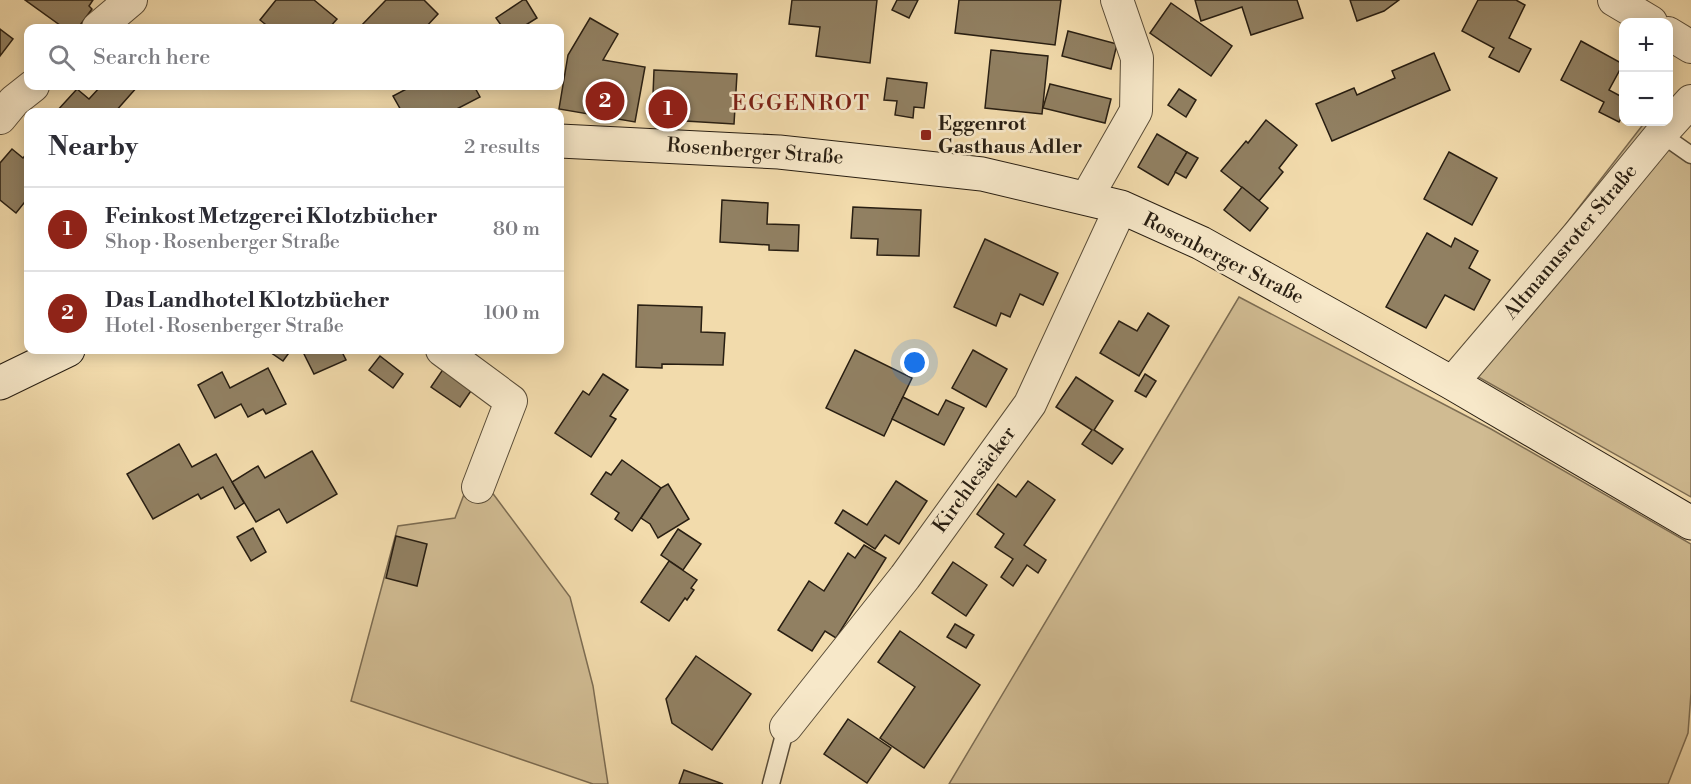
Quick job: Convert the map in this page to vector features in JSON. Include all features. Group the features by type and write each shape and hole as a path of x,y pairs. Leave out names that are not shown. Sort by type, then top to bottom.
{"main road":[{"name":"Rosenberger Straße","path":"564,141 780,152 982,174 1121,207 1201,243 1452,383 1691,523"},
{"path":"0,383 60,354"}],"street":[{"path":"103,24 131,0"},
{"path":"1087,198 1136,111 1137,58 1117,0"},
{"path":"1614,0 1644,18"},
{"path":"1673,36 1691,47"},
{"path":"0,118 14,101 28,90"},
{"name":"Altmannsroter Straße","path":"1452,383 1691,101"},
{"name":"Kirchlesäcker","path":"786,727 905,577 1030,404 1121,207"},
{"path":"447,354 511,401 478,487"}],"lane":[{"path":"1661,134 1691,155"},
{"path":"771,784 786,727"}],"shaded area":[{"path":"1642,126 1656,126 1691,148 1691,497 1457,365"},
{"path":"1239,297 1491,429 1691,544 1691,693 1688,733 1668,784 949,784"},
{"path":"468,484 491,491 570,597 593,686 608,784 593,784 351,701 398,526 455,518"}],"building":[{"path":"25,0 93,0 89,6 92,9 81,24 58,24"},
{"path":"276,0 314,0 337,19 333,24 265,24 260,20"},
{"path":"386,0 424,0 438,14 429,24 363,24"},
{"path":"526,0 537,18 527,24 500,24 496,18"},
{"path":"792,0 877,0 870,63 816,56 820,27 789,24"},
{"path":"897,0 918,0 909,18 892,10"},
{"path":"959,0 1061,0 1055,45 955,33"},
{"path":"1195,0 1297,0 1303,18 1251,35 1242,7 1201,21"},
{"path":"1350,0 1399,0 1384,11 1357,21"},
{"path":"1478,0 1516,0 1525,5 1509,38 1531,49 1519,72 1489,57 1494,48 1462,31"},
{"path":"1171,3 1232,46 1211,76 1150,33"},
{"path":"590,18 618,34 603,60 645,67 635,122 559,108 564,90 568,55"},
{"path":"0,29 13,39 0,56"},
{"path":"1068,31 1117,44 1111,69 1062,56"},
{"path":"1581,41 1619,62 1619,71 1609,90 1619,95 1619,122 1599,112 1604,102 1561,80"},
{"path":"991,50 1048,56 1042,114 985,108"},
{"path":"1434,53 1450,90 1332,141 1316,104 1354,88 1357,95 1395,78 1392,71"},
{"path":"654,70 737,74 734,124 652,119"},
{"path":"887,78 927,83 924,108 914,107 913,118 895,115 897,101 884,100"},
{"path":"1050,84 1111,99 1105,123 1043,108"},
{"path":"1179,89 1196,100 1186,117 1168,105"},
{"path":"76,90 89,99 97,90 134,90 119,108 60,108"},
{"path":"404,90 476,90 480,97 459,108 400,108 393,96"},
{"path":"1266,120 1297,145 1279,168 1283,172 1259,201 1221,171"},
{"path":"1157,134 1187,152 1168,185 1138,167"},
{"path":"12,149 24,157 24,203 16,213 0,200 0,163"},
{"path":"1187,152 1198,158 1186,178 1175,172"},
{"path":"1449,152 1497,178 1472,225 1424,199"},
{"path":"1242,187 1268,208 1250,231 1224,210"},
{"path":"722,200 768,203 767,224 799,225 798,251 769,250 769,245 720,242"},
{"path":"853,207 921,210 919,256 877,255 878,239 851,238"},
{"path":"1427,233 1451,247 1455,238 1478,251 1469,268 1490,280 1474,310 1445,295 1426,328 1386,307"},
{"path":"985,239 1058,273 1043,305 1020,294 1010,317 1001,313 996,326 954,307"},
{"path":"638,305 702,307 701,332 725,333 723,365 662,364 662,368 636,367"},
{"path":"1148,313 1169,326 1139,376 1100,353 1119,321 1137,331"},
{"path":"855,350 912,378 884,436 826,408"},
{"path":"973,350 1007,369 986,407 952,388"},
{"path":"273,354 288,354 283,361"},
{"path":"304,354 343,354 346,360 314,374"},
{"path":"380,356 403,374 393,388 369,370"},
{"path":"446,365 475,385 460,407 431,387"},
{"path":"268,368 286,404 266,414 263,409 248,417 241,404 215,418 198,385 222,372 230,388"},
{"path":"603,374 628,390 610,416 616,419 591,457 555,433 583,391 589,395"},
{"path":"1145,374 1156,381 1146,397 1135,391"},
{"path":"1076,377 1113,401 1094,430 1123,449 1112,464 1082,444 1092,430 1056,407"},
{"path":"903,397 938,415 946,400 964,408 944,445 892,419"},
{"path":"179,444 192,467 216,454 244,503 235,509 223,487 201,499 198,494 153,519 127,474"},
{"path":"312,451 337,494 287,523 279,509 256,522 232,482 258,466 265,478"},
{"path":"622,460 661,488 632,531 615,519 619,513 591,494 606,472 611,475"},
{"path":"896,481 927,501 899,544 885,535 875,549 835,523 843,510 867,525"},
{"path":"1028,481 1055,500 1024,545 1046,560 1038,573 1027,565 1013,586 1001,577 1013,559 995,547 1004,534 977,514 998,484 1016,497"},
{"path":"668,484 689,519 658,538 650,524 641,518 661,488"},
{"path":"253,528 266,552 251,561 237,537"},
{"path":"678,529 701,544 683,570 661,555"},
{"path":"396,536 427,544 417,586 386,578"},
{"path":"864,545 886,558 836,638 825,631 812,651 778,630 809,581 824,591 848,553 855,558"},
{"path":"669,561 697,580 691,588 694,590 687,600 685,598 669,621 641,602"},
{"path":"953,562 987,585 966,616 932,593"},
{"path":"955,624 974,635 966,648 947,637"},
{"path":"900,631 980,685 924,768 880,738 915,687 878,662"},
{"path":"696,656 751,694 712,750 672,723 666,699"},
{"path":"848,719 891,748 867,783 824,754"},
{"path":"684,770 723,784 679,784"}],"place":[{"name":"Das Landhotel Klotzbücher","path":"605,101"},
{"name":"Feinkost Metzgerei Klotzbücher","path":"668,109"},
{"name":"Eggenrot Gasthaus Adler","path":"926,135"}],"district":[{"name":"EGGENROT","path":"801,103"}]}
